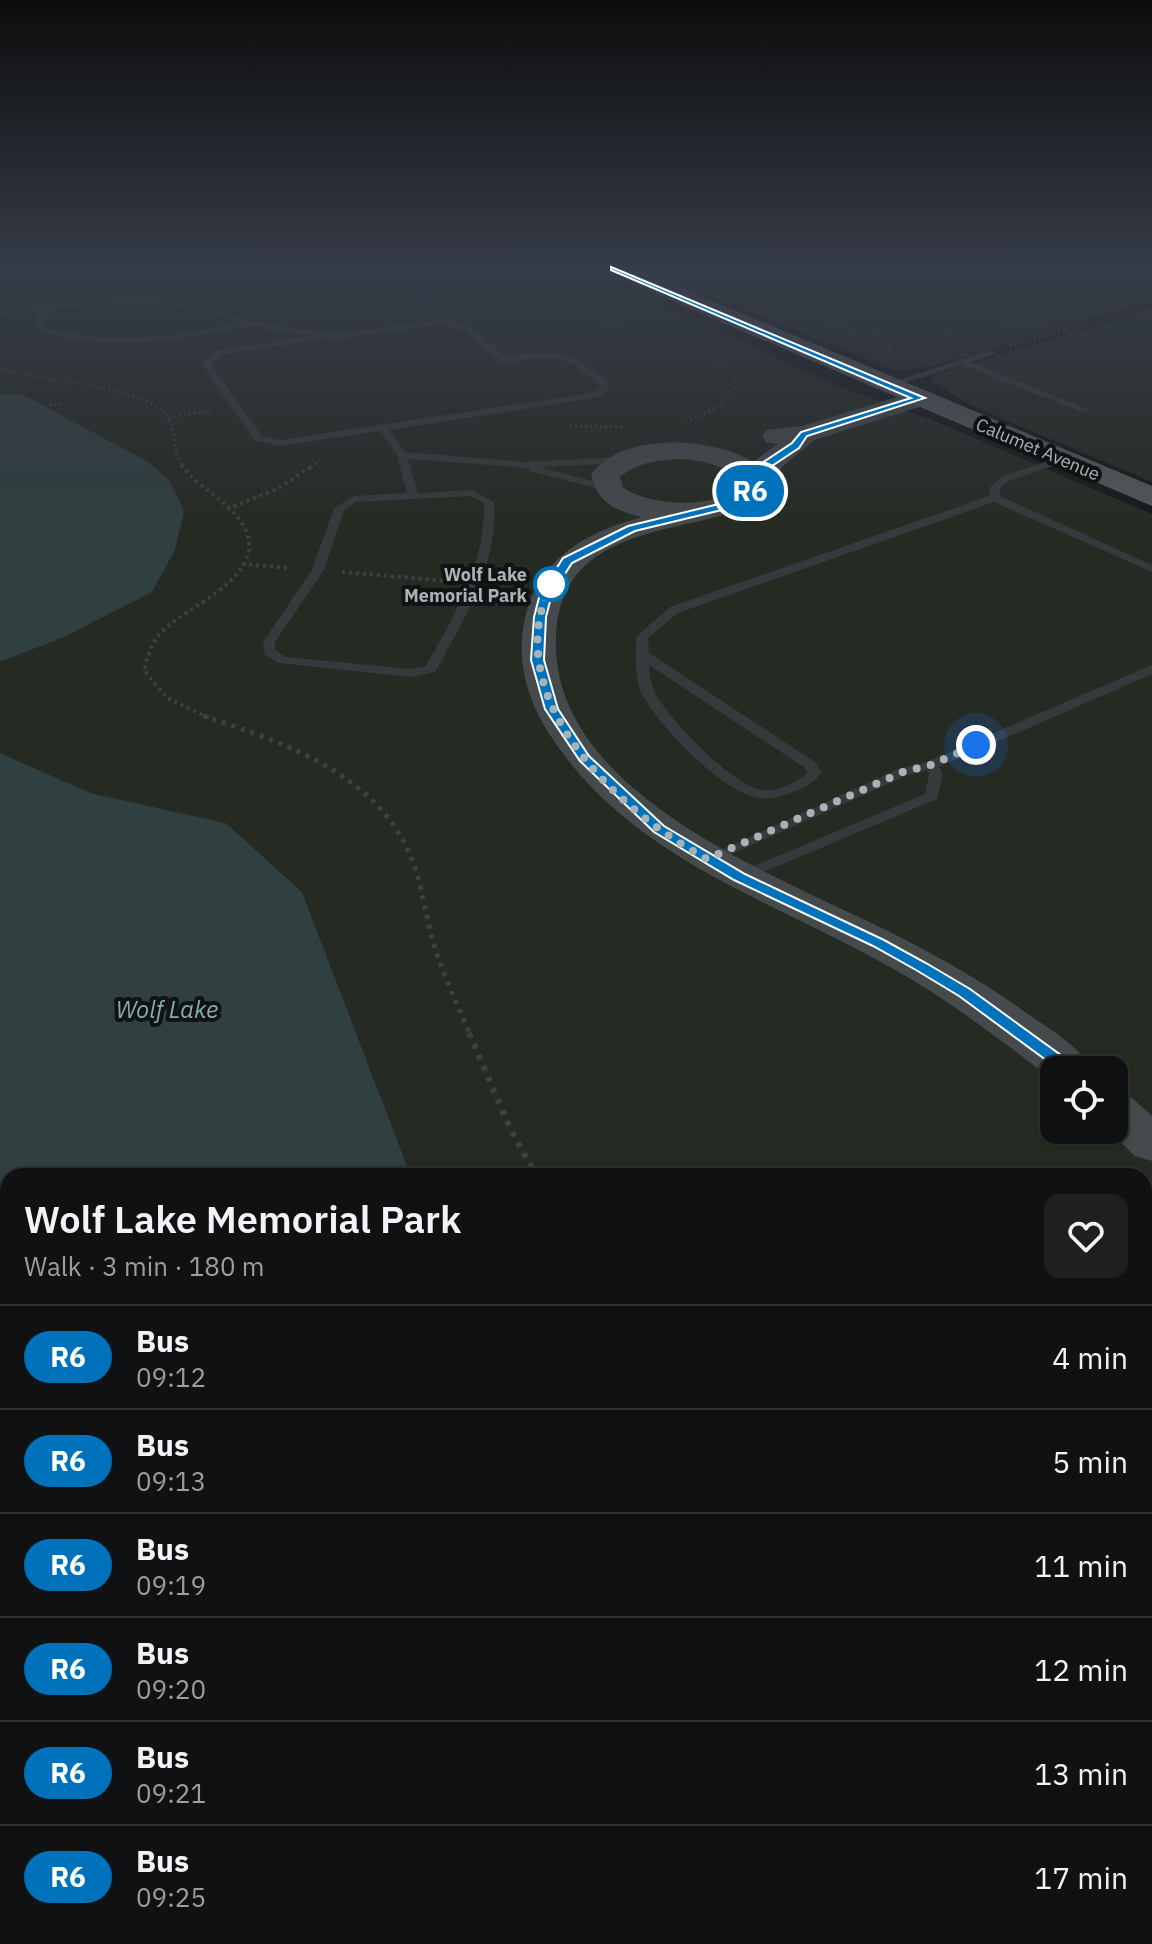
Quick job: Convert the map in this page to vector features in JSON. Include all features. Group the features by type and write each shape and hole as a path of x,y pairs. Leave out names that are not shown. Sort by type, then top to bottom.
{"main road":[{"name":"Calumet Avenue","path":"826,359 1152,497"},
{"path":"920,398 804,434 783,434 728,446 641,454 625,459 605,475 609,490 593,523 569,549 567,561 546,594 540,617 537,660 552,709 584,759 659,829 724,868 921,967 964,993 1051,1056"},
{"path":"567,561 632,528 743,498 752,489 754,479 772,460 796,446 804,434"},
{"path":"679,451 720,456 748,471 754,479"},
{"path":"609,490 639,506 660,510 704,510"},
{"path":"1128,1121 1152,1144"}],"lane":[{"path":"208,359 206,363 258,438 280,443 595,395 604,390 605,384 574,359"},
{"path":"888,385 969,359"},
{"path":"961,361 1085,410"},
{"path":"383,428 402,455 413,494"},
{"path":"402,455 524,465 625,459"},
{"path":"994,498 995,487 1005,479 1063,459"},
{"path":"524,465 609,490"},
{"path":"472,493 489,502 492,523 478,584 431,669 410,673 283,660 269,652 269,642 318,570 339,508 354,499 413,494 472,493"},
{"path":"643,655 810,765 815,772 810,780 777,794 750,791 702,756 647,691 643,655 642,637 674,610 994,498 1152,569"},
{"path":"724,868 903,772 931,765 1152,669"},
{"path":"724,868 932,796 936,774 931,765"}],"path":[{"path":"0,368 134,397 152,405 169,417 173,425 177,459 246,531 248,552 236,575 217,593 161,632 144,670 155,690 180,707 260,733 305,752 354,785 393,825 409,848 437,954 517,1145 531,1168"},
{"path":"6,418 61,403"},
{"path":"169,417 236,407"},
{"path":"242,564 478,584"}],"shaded area":[{"name":"Wolf Lake Memorial Park","path":"0,359 779,359 833,384 937,422 1152,514 1152,1168 408,1168 302,892 226,823 91,793 0,753 0,662 62,638 147,461 25,395 0,395"},
{"path":"867,359 959,359 939,365 897,371"},
{"path":"987,359 1152,359 1152,482 970,405 930,380 934,375"}],"water":[{"path":"0,395 24,395 147,461 169,480 184,511 175,550 152,592 62,638 0,662"},
{"name":"Wolf Lake","path":"0,753 91,793 226,823 302,892 408,1168 0,1168"}],"bus line":[{"name":"R6","path":"828,359 920,398 804,434 796,446 765,466 743,498 726,506 632,528 567,561 546,594 540,617 537,660 544,687 552,709 584,759 659,829 740,877 921,967 964,993 1053,1056"}],"place":[{"name":"Wolf Lake Memorial Park","path":"551,584"}],"route":[{"path":"551,584 540,617 537,660 552,709 584,759 609,785 659,829 707,859 903,772 931,765 976,745"}]}
